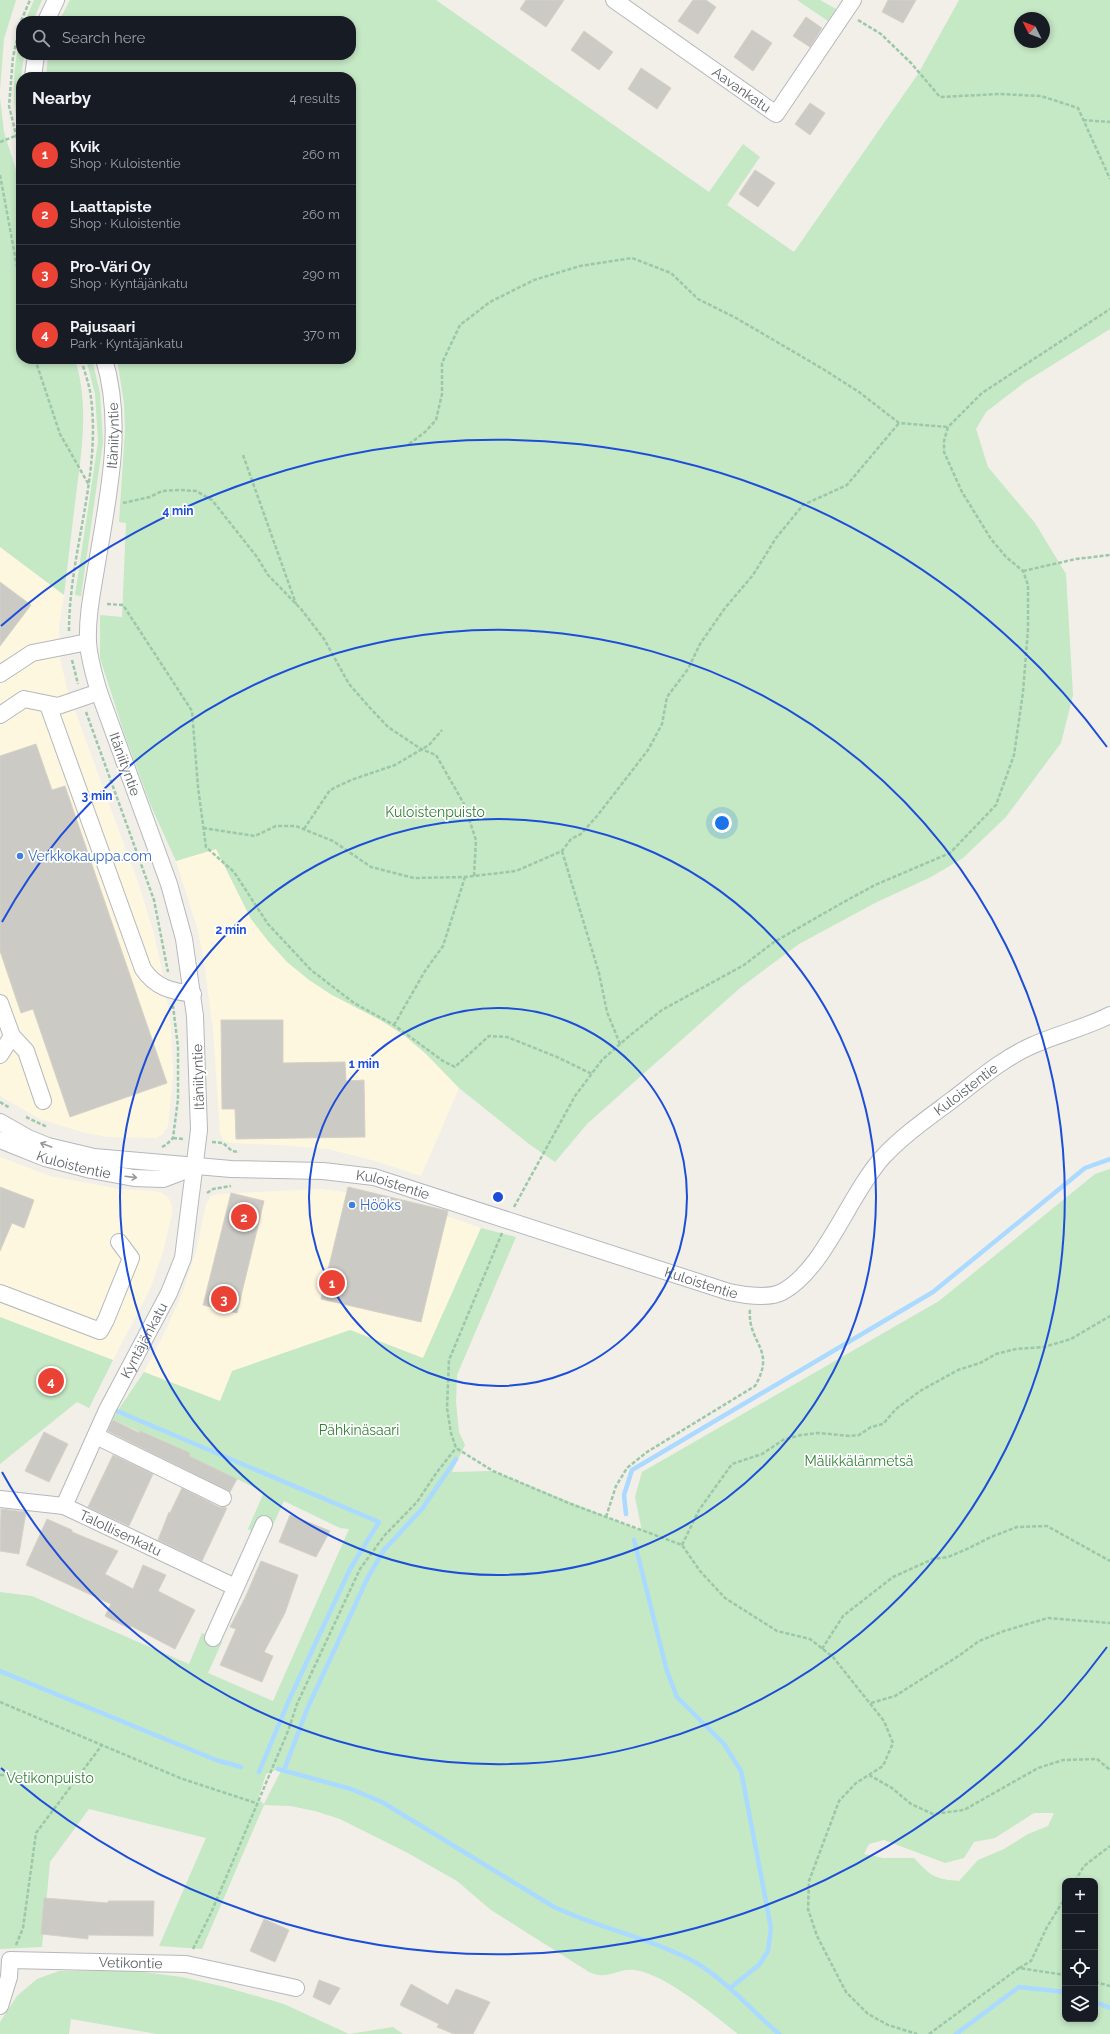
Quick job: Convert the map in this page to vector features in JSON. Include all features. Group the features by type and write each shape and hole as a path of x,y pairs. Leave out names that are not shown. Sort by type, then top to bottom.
{"street":[{"path":"48,16 56,0"},
{"name":"Aavankatu","path":"614,0 776,114 849,6"},
{"path":"34,72 35,60"},
{"name":"Itäniityntie","path":"105,364 112,399 113,457 91,602 88,642 90,661 99,692 174,901 184,939 193,994 199,1103 199,1140 195,1166"},
{"path":"0,674 32,653 88,642"},
{"path":"0,715 24,699 58,706 99,692"},
{"path":"48,705 143,969 149,978 159,987 171,991 193,994"},
{"path":"0,1003 12,1036 26,1051 43,1101"},
{"name":"Kuloistentie","path":"0,1122 28,1138 74,1153 118,1161 162,1162 195,1166 323,1171 374,1177 729,1292 752,1297 781,1293 805,1275 865,1181 882,1158 908,1134 1003,1062 1030,1046 1110,1014"},
{"path":"0,1055 12,1036"},
{"name":"Kuloistentie","path":"0,1140 45,1158 128,1177 162,1179 195,1166"},
{"name":"Kyntäjänkatu","path":"64,1506 110,1404 156,1320 182,1258 195,1166"},
{"path":"0,1293 100,1331 106,1320 131,1258 119,1242"},
{"path":"96,1436 223,1498"},
{"name":"Talollisenkatu","path":"0,1499 64,1506 235,1587"},
{"path":"213,1638 264,1524"},
{"path":"0,2006 9,1977 5,1960"},
{"name":"Vetikontie","path":"5,1960 186,1964 296,1988"}],"path":[{"path":"23,16 30,0"},
{"path":"849,6 911,63 940,97 992,94 1041,96 1078,108 1110,178"},
{"path":"16,44 13,57 10,106 16,139"},
{"path":"1083,120 1110,122"},
{"path":"0,142 15,136"},
{"path":"0,175 16,261"},
{"path":"409,444 425,432 436,420 442,394 442,363 460,325 490,302 534,280 580,266 632,258 671,273 698,299 736,318 823,369 858,392 899,423 948,427"},
{"path":"917,2034 888,2025 868,2014 846,1992 817,1936 808,1909 809,1881 839,1801 856,1784 883,1766 893,1742 884,1721 833,1657 810,1639 777,1631 725,1598 700,1571 682,1545 571,1504 493,1471 456,1448 451,1433 447,1408 449,1360 507,1220 557,1125 575,1096 602,1060 662,1010 744,965 774,942 874,885 950,853 996,805 1014,755 1023,692 1028,629 1028,585 1023,571 1006,557 991,540 962,492 944,452 944,441 948,427 982,393 1110,309"},
{"path":"37,364 60,434 89,486"},
{"path":"204,828 255,836 276,826 296,826 333,841 371,867 414,878 466,877 516,871 562,851 571,839 581,834 615,795 636,764 648,750 662,724 667,697 688,670 700,644 725,608 753,575 776,538 803,505 847,485 899,423"},
{"path":"243,455 296,604"},
{"path":"120,504 150,496 162,491 196,491 212,500 233,524 268,575 296,604 324,639 353,689 388,727 420,749 436,754 464,804 476,840 474,876"},
{"path":"1023,571 1076,558 1110,556"},
{"path":"107,604 123,605 192,711 198,787 206,847 234,872 268,924 311,970 354,1003 394,1025 443,1061 455,1067 489,1036 507,1037 557,1057 592,1074"},
{"path":"304,829 330,790 351,780 395,765 429,745 442,730"},
{"path":"562,851 599,973 607,1012 620,1044"},
{"path":"394,1025 425,971 443,946 466,877"},
{"path":"0,1102 13,1110"},
{"path":"19,1113 52,1129"},
{"path":"154,1147 161,1147"},
{"path":"204,1197 213,1189 231,1186"},
{"path":"606,1517 616,1486 627,1468 647,1452 755,1386 762,1373 764,1358 761,1346 751,1328 752,1297"},
{"path":"682,1545 699,1510 732,1464 762,1454 783,1440 801,1435 819,1433 850,1436 859,1435 871,1427 883,1424 896,1409 920,1391 958,1370 980,1363 996,1354 1016,1349 1044,1347 1071,1339 1110,1316"},
{"path":"186,1964 211,1913 256,1803 288,1731 297,1704 360,1569 384,1536 417,1502 437,1472 456,1448"},
{"path":"822,1649 843,1616 893,1577 933,1559 948,1557 967,1550 991,1537 1017,1527 1047,1526 1110,1561"},
{"path":"871,1703 895,1696 960,1656 979,1640 1004,1631 1048,1618 1110,1623"},
{"path":"0,1702 180,1778 256,1803"},
{"path":"5,1960 23,1928 36,1833 102,1745"},
{"path":"869,1775 892,1788 911,1804 933,1814 964,1810 1025,1774 1063,1760 1097,1759 1110,1770"},
{"path":"0,1775 79,1776"},
{"path":"1077,1878 1084,1866 1110,1846"},
{"path":"929,2034 1019,1968 1031,1961 1047,1927 1062,1903"},
{"path":"1019,1968 1062,1974"},
{"path":"1098,1983 1110,1986"}],"shaded area":[{"path":"0,547 64,595 59,626 60,658 67,689 140,888 154,934 164,980 171,1028 173,1076 168,1126 163,1134 156,1138 108,1137 85,1133 40,1119 0,1096"},
{"path":"216,849 251,919 287,962 309,980 332,995 382,1021 405,1036 426,1054 459,1088 421,1176 375,1161 328,1149 230,1143 223,1140 220,1133 213,1030 204,961 197,927 176,861"},
{"path":"0,1157 50,1176 119,1189 154,1191 162,1193 169,1199 172,1206 172,1214 163,1252 150,1289 113,1360 0,1317"},
{"path":"320,1189 371,1195 421,1207 481,1228 423,1358 350,1330 220,1401 144,1372 165,1332 183,1291 197,1248 206,1204 210,1197 217,1194"}],"green space":[{"path":"0,0 16,0 4,39 0,90"},
{"path":"34,0 42,0 35,16 27,16"},
{"name":"Kuloistenpuisto","path":"70,0 436,0 709,192 743,144 760,157 727,205 794,252 918,74 959,0 1110,0 1110,329 1025,382 986,412 976,429 988,467 1035,523 1066,574 1073,695 1061,743 1006,817 963,858 931,877 877,902 799,944 740,988 588,1123 555,1162 529,1144 459,1088 426,1054 405,1036 382,1021 332,995 309,980 287,962 251,919 216,849 176,861 151,806 124,733 100,658 100,615 122,617 126,523 119,522 125,431 124,403 118,364 356,364 356,72 46,72 48,60 356,60 356,16 62,16"},
{"path":"797,0 820,0 836,9 828,21"},
{"path":"16,60 23,60 22,72 16,72 16,115 14,102 14,75"},
{"path":"0,98 4,132 16,170 16,364 76,364 82,393 83,427 64,595 0,547"},
{"path":"87,364 93,364 100,393 103,442 81,596 75,595 98,442 95,394"},
{"path":"1110,1169 1110,2034 738,2034 688,1996 660,1979 634,1970 622,1971 607,1975 589,1972 491,1910 457,1881 406,1852 340,1819 315,1811 290,1806 264,1805 202,1949 159,1946 206,1838 89,1809 50,1862 42,1947 0,1949 0,1592 32,1596 189,1664 202,1633 222,1642 208,1673 273,1701 349,1529 340,1528 284,1501 267,1538 248,1529 264,1492 112,1419 144,1372 220,1401 232,1371 350,1330 423,1358 481,1228 516,1237 457,1375 456,1402 459,1432 465,1445 452,1472 493,1471 642,1531 635,1497 642,1472 939,1301 1095,1174","holes":["283,1767 264,1804 258,1799 266,1774","1034,1813 1054,1813 1048,1826 1028,1834 1004,1849 978,1860 959,1881 934,1876 914,1858 883,1858 864,1854 869,1844 884,1840 945,1863 964,1858 974,1842 995,1838"]},
{"path":"0,1317 113,1360 89,1408 77,1402 0,1464"},
{"path":"59,1971 134,1971 182,1977 225,1987 284,2004 349,2034 157,2034 71,2019 69,2034 0,2034 0,2022 17,1996 37,1979"},
{"path":"393,2027 403,2034 349,2034"}],"building":[{"path":"526,0 564,0 546,27 520,9"},
{"path":"693,0 706,0 716,7 698,34 678,21"},
{"path":"888,0 916,0 903,23 882,12"},
{"path":"806,17 822,28 810,47 793,36"},
{"path":"752,30 772,43 753,71 734,57"},
{"path":"584,31 613,52 599,70 571,50"},
{"path":"641,68 671,88 657,109 628,89"},
{"path":"810,103 825,113 810,135 795,124"},
{"path":"755,170 775,183 758,207 739,194"},
{"path":"0,582 31,605 0,646"},
{"path":"36,744 52,790 65,786 167,1083 70,1117 33,1009 21,1013 0,951 0,756"},
{"path":"221,1020 283,1020 283,1063 345,1062 346,1081 364,1080 365,1137 236,1139 235,1109 222,1109"},
{"path":"0,1187 34,1200 24,1228 12,1223 0,1251"},
{"path":"348,1187 448,1211 421,1322 321,1299"},
{"path":"231,1193 264,1201 237,1313 203,1305"},
{"path":"113,1420 139,1433 140,1431 190,1453 189,1456 237,1479 230,1492 108,1431"},
{"path":"44,1432 68,1444 49,1482 25,1471"},
{"path":"113,1455 153,1474 129,1526 88,1507"},
{"path":"182,1488 219,1507 227,1508 202,1561 158,1540 169,1512 170,1513"},
{"path":"1,1509 26,1512 19,1554 0,1551"},
{"path":"290,1515 330,1531 316,1557 279,1542"},
{"path":"47,1519 72,1530 72,1532 118,1551 105,1574 133,1589 143,1565 166,1575 158,1591 195,1610 175,1649 131,1626 130,1629 105,1616 111,1604 26,1565"},
{"path":"261,1561 298,1575 285,1613 264,1652 273,1656 262,1682 220,1665 236,1629 230,1627 245,1598"},
{"path":"44,1898 108,1903 108,1901 154,1901 153,1936 88,1935 88,1939 41,1934"},
{"path":"264,1919 289,1930 275,1962 250,1951"},
{"path":"319,1980 340,1988 330,2005 313,1997"},
{"path":"411,1984 448,2005 456,1989 490,2002 473,2034 454,2034 437,2027 439,2024 400,2005"}],"waterway":[{"path":"626,1514 624,1495 632,1470 933,1292 1085,1168 1110,1159"},
{"path":"117,1411 379,1522 350,1569 289,1700 259,1772"},
{"path":"284,1770 308,1707 368,1577 384,1550 422,1509 456,1459"},
{"path":"634,1540 667,1671 677,1697 724,1744 741,1771 771,1928 768,1951 759,1965 730,1988"},
{"path":"0,1671 216,1760 241,1767"},
{"path":"278,1769 351,1789 382,1802 554,1907 642,1939 693,1961 727,1986 779,2034"},
{"path":"956,2034 1019,1987 1062,1992"},
{"path":"1098,2003 1110,2008"}],"place":[{"name":"Verkkokauppa.com","path":"20,856"},
{"name":"Hööks","path":"352,1205"},
{"name":"Laattapiste","path":"244,1217"},
{"name":"Kvik","path":"332,1283"},
{"name":"Pro-Väri Oy","path":"224,1299"},
{"name":"Pajusaari","path":"51,1381"}],"park label":[{"name":"Pähkinäsaari","path":"359,1430"},
{"name":"Mälikkälänmetsä","path":"859,1461"},
{"name":"Vetikonpuisto","path":"50,1778"}]}
